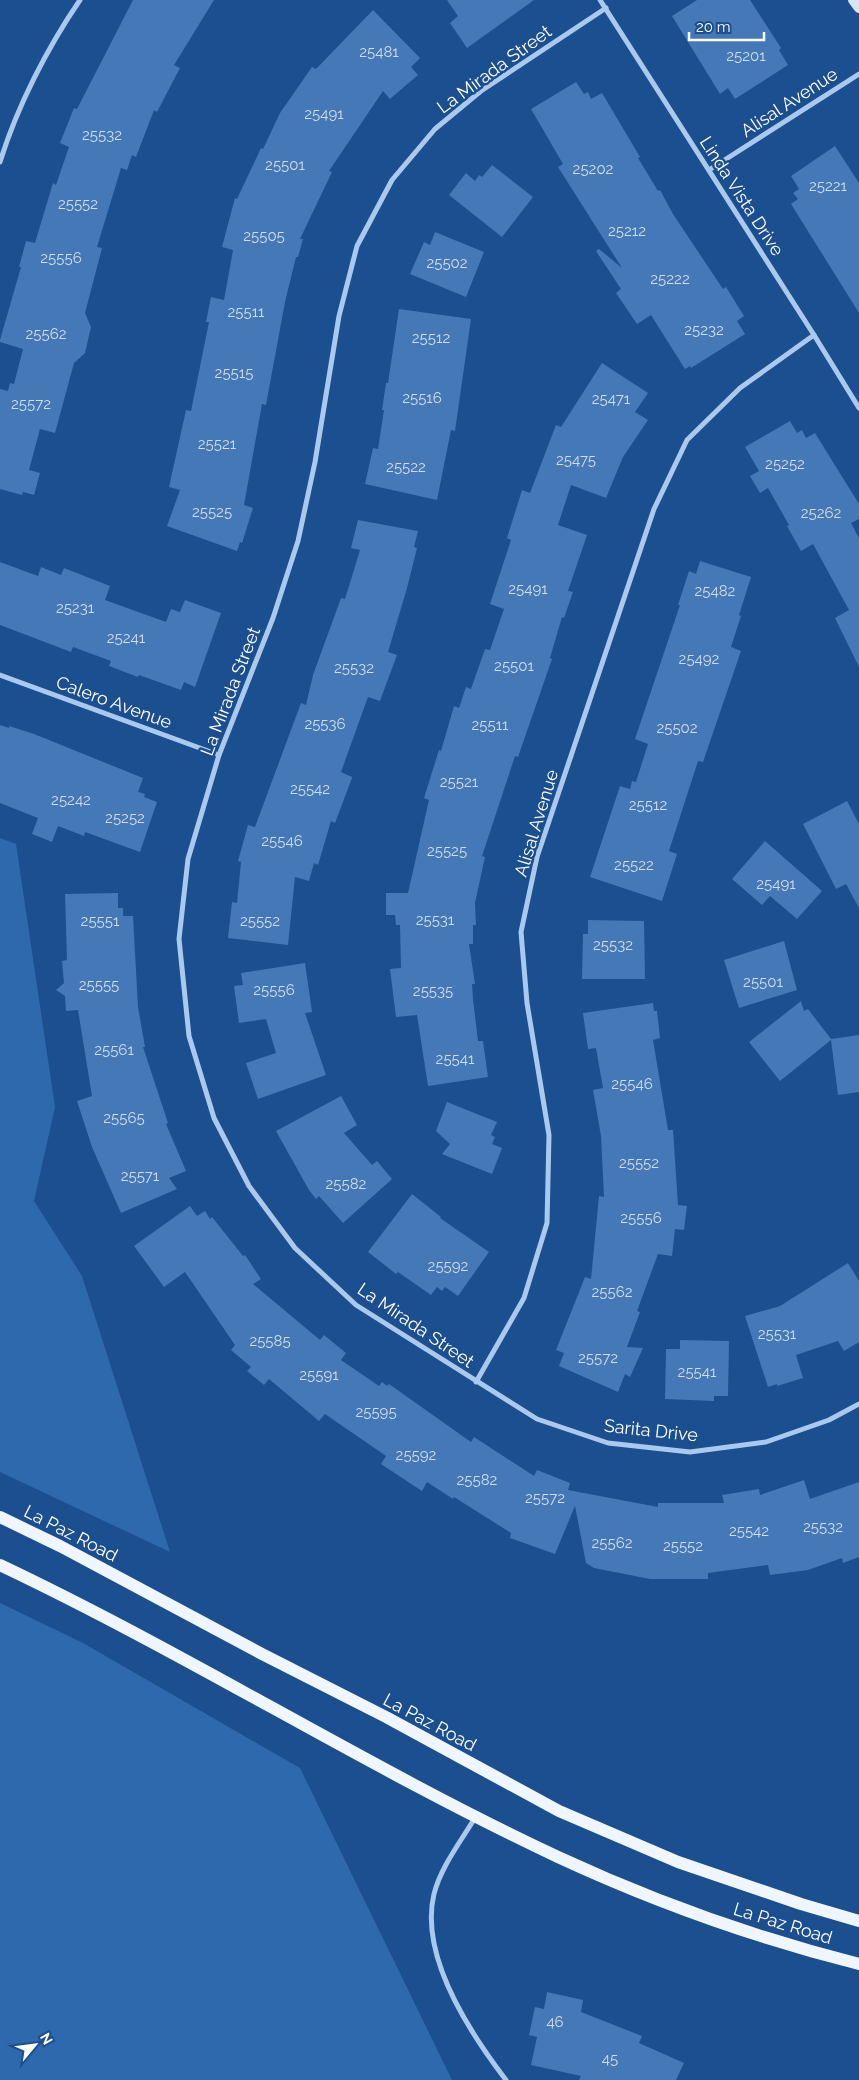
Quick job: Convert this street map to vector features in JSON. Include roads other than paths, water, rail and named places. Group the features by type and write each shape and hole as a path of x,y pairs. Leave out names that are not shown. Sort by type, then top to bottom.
{"main road":[{"path":"853,0 859,8"},
{"name":"La Paz Road","path":"0,1517 60,1546 262,1654 386,1717 559,1811 678,1862 801,1904 859,1921"},
{"name":"La Paz Road","path":"0,1565 102,1615 476,1816 559,1857 717,1922 818,1954 859,1964"}],"street":[{"path":"0,162 8,137 42,63 80,0"},
{"name":"Linda Vista Drive","path":"600,0 859,408"},
{"name":"La Mirada Street","path":"476,1382 356,1305 295,1248 249,1186 214,1118 189,1036 180,939 188,859 220,755 273,618 298,541 315,462 339,316 357,246 392,180 435,129 480,91 606,8"},
{"name":"Alisal Avenue","path":"709,170 859,74"},
{"name":"Alisal Avenue","path":"476,1382 524,1298 547,1223 549,1135 527,1003 521,932 537,857 654,509 688,440 740,388 814,335"},
{"name":"Calero Avenue","path":"0,675 220,755"},
{"name":"Sarita Drive","path":"476,1382 537,1419 608,1443 690,1452 766,1442 829,1420 859,1404"},
{"path":"476,1816 445,1869 434,1894 432,1925 446,1982 492,2062 506,2080"}]}
